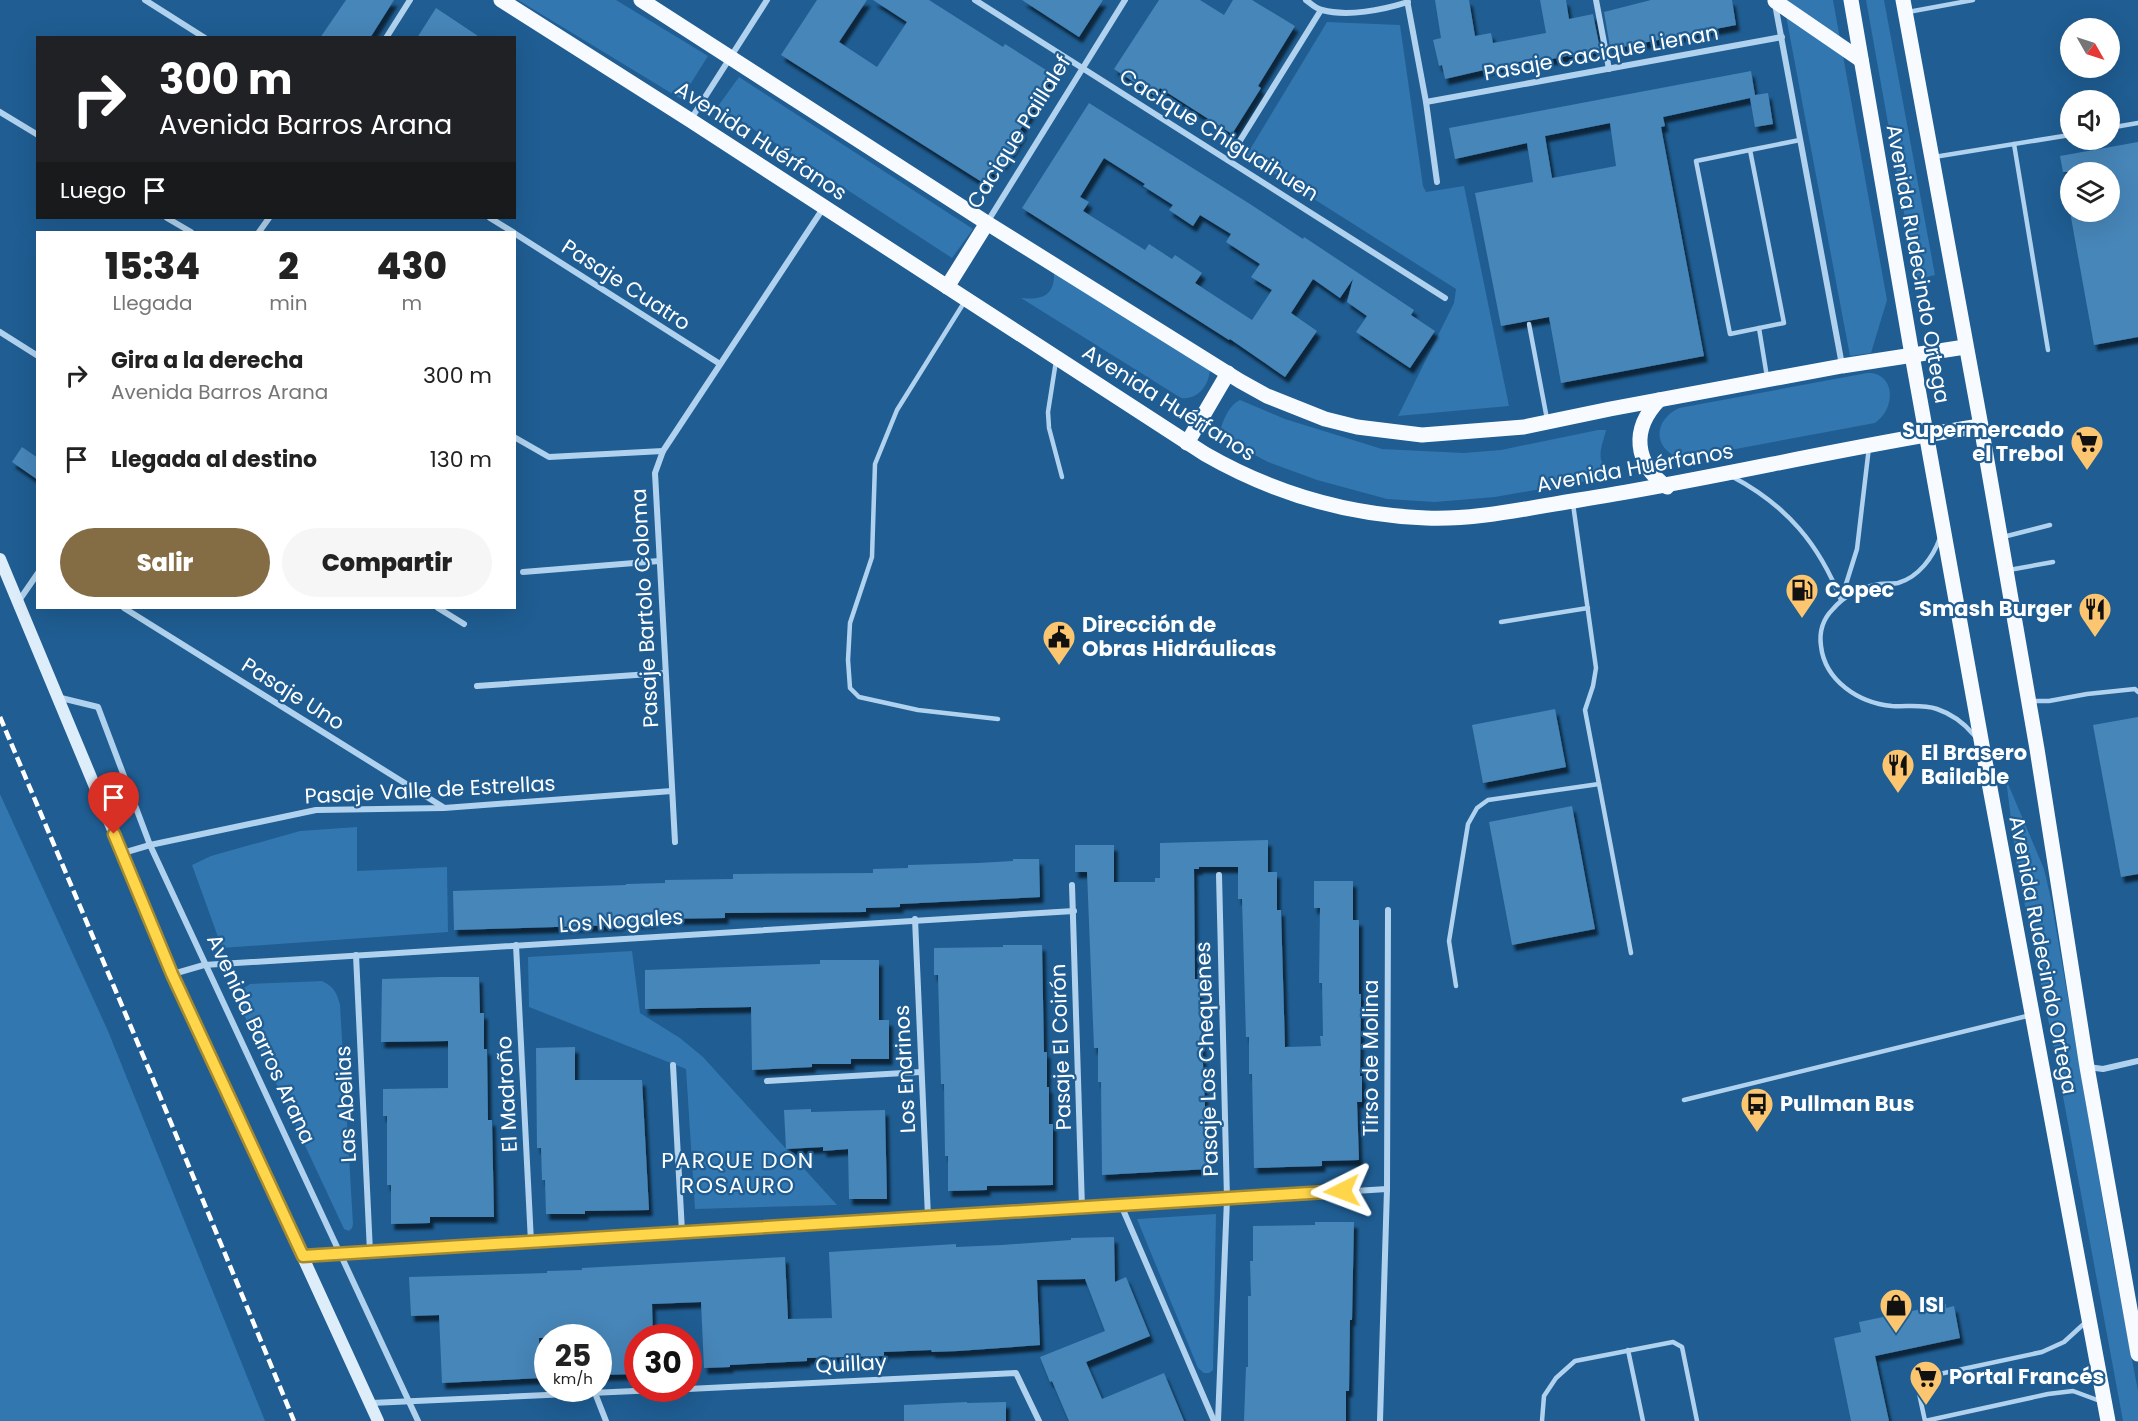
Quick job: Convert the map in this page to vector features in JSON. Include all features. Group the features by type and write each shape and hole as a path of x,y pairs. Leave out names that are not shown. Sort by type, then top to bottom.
{"main road":[{"name":"Avenida Huérfanos","path":"501,0 824,206 1187,443 1224,465 1264,484 1323,504 1372,513 1425,518 1461,518 1667,487 1926,434 1981,426"},
{"path":"641,0 987,223 1228,374 1296,409 1357,427 1422,435 1524,427 1842,366 1965,346"},
{"name":"Avenida Rudecindo Ortega","path":"1851,0 1911,355 2108,1421"},
{"path":"1774,1 1861,60"},
{"name":"Avenida Rudecindo Ortega","path":"1904,6 2006,570 2087,1067 2138,1354"},
{"name":"Cacique Paillalef","path":"947,286 987,223"},
{"path":"1187,443 1228,374"},
{"path":"1659,400 1644,420 1639,444 1647,468 1667,487"},
{"path":"0,559 172,974 378,1421"}],"street":[{"path":"145,0 202,36"},
{"path":"387,36 411,0"},
{"path":"690,120 767,0"},
{"name":"Cacique Chiguaihuen","path":"975,0 1444,298"},
{"name":"Cacique Paillalef","path":"987,223 1125,0"},
{"path":"1306,0 1321,10 1357,13 1386,9 1407,1 1426,102 1437,182"},
{"path":"1596,0 1609,69"},
{"path":"1774,1 1842,366"},
{"path":"1228,160 1321,10"},
{"name":"Pasaje Cacique Lienan","path":"1426,102 1782,37"},
{"path":"0,112 36,134"},
{"name":"Pasaje Bartolo Coloma","path":"675,842 655,473 663,451 824,206"},
{"path":"169,219 189,231"},
{"name":"Pasaje Cuatro","path":"492,219 511,231"},
{"name":"Pasaje Cuatro","path":"516,234 720,364"},
{"path":"0,332 36,355"},
{"path":"516,438 549,457 663,451"},
{"path":"523,572 659,561"},
{"path":"18,603 36,576"},
{"name":"Pasaje Uno","path":"126,609 444,808"},
{"path":"440,609 464,624"},
{"path":"477,686 665,673"},
{"name":"Avenida Barros Arana","path":"57,697 98,707 150,845 418,1421"},
{"name":"Pasaje Valle de Estrellas","path":"122,853 316,810 444,808 672,791"},
{"name":"Pasaje Los Chequenes","path":"1216,1421 1227,1199 1219,875"},
{"name":"Pasaje El Coirón","path":"1072,885 1082,1208"},
{"name":"Tirso de Molina","path":"1380,1421 1387,1188 1388,910"},
{"name":"Los Nogales","path":"172,974 204,964 1074,911"},
{"name":"Los Endrinos","path":"915,920 928,1217"},
{"name":"El Madroño","path":"516,945 531,1242"},
{"name":"Las Abelias","path":"356,955 369,1252"},
{"path":"2087,1067 2103,1069 2138,1061"},
{"path":"673,1065 682,1232"},
{"path":"767,1081 921,1072"},
{"path":"303,1256 1387,1188"},
{"path":"1121,1205 1216,1421"},
{"name":"Quillay","path":"702,1388 1016,1373 1039,1421"},
{"path":"371,1403 534,1396"},
{"path":"599,1402 606,1421"}],"lane":[{"path":"1904,6 1973,0"},
{"path":"2120,126 2138,123"},
{"path":"1932,157 2060,137"},
{"path":"1750,150 1784,323 1730,334 1696,161 1750,150 1800,140"},
{"path":"2014,144 2048,350"},
{"path":"966,299 897,410 875,464 872,557 850,622 848,660 850,688 859,697 918,710 998,719"},
{"path":"1529,324 1548,422"},
{"path":"1759,328 1768,380"},
{"path":"1057,358 1048,412 1049,428 1062,477"},
{"path":"1841,600 1857,549 1870,446"},
{"path":"1728,474 1766,497 1802,531 1832,575 1841,600"},
{"path":"1572,501 1596,668 1586,710 1631,953"},
{"path":"2000,538 2050,525"},
{"path":"1943,526 1930,559 1910,577 1897,583 1868,586 1841,600 1824,619 1821,641 1825,663 1837,680 1854,693 1876,703 1893,706 1923,706 1950,715 1963,723 1982,745"},
{"path":"2006,570 2053,562"},
{"path":"1500,622 1588,608"},
{"path":"2028,701 2049,701 2135,689 2138,692"},
{"path":"1456,986 1449,940 1468,824 1477,808 1488,800 1599,783"},
{"path":"1684,1100 2033,1014"},
{"path":"2089,1319 2064,1342 2042,1353 1916,1379 1925,1420 2048,1394 2073,1391 2105,1402"},
{"path":"1542,1421 1544,1396 1556,1378 1575,1361 1673,1342 1682,1347 1697,1421"},
{"path":"1628,1350 1643,1421"}],"shaded area":[{"path":"518,0 616,0 708,56 681,99"},
{"path":"1783,0 1833,0 1887,300 1871,353 1850,356"},
{"path":"1866,0 1884,0 1935,275 1916,280"},
{"path":"1327,22 1400,25 1423,186 1426,192 1464,186 1509,406 1398,416 1454,303 1456,289 1246,156"},
{"path":"739,77 973,229 952,258 718,106"},
{"path":"1054,273 1210,367 1206,385 1198,394 1181,398 1021,298 1040,297 1049,292 1054,281"},
{"path":"1867,373 1877,374 1883,378 1890,392 1887,409 1875,423 1682,459 1672,455 1661,442 1660,427 1670,414 1679,408"},
{"path":"1240,400 1285,419 1382,449 1464,453 1501,450 1606,430 1601,456 1610,477 1495,497 1435,502 1387,499 1317,480 1268,462 1226,440 1221,428 1222,424 1230,408"},
{"path":"2006,779 2044,869 2051,899 2111,1249 2138,1391 2138,1421 2123,1421 2055,1053 2017,867"},
{"path":"0,794 108,1031 265,1421 0,1421"},
{"path":"357,827 357,871 447,867 448,932 222,948 192,865 211,856 300,831"},
{"name":"PARQUE DON ROSAURO","path":"632,951 640,1013 680,1038 703,1057 837,1205 695,1209 686,1069 529,1007 528,957"},
{"path":"322,981 334,991 340,1005 353,1224 349,1231 344,1229 238,1002 244,988 250,984"},
{"path":"1216,1214 1213,1370 1204,1373 1198,1368 1137,1219"}],"building":[{"path":"346,0 394,0 371,36 321,36"},
{"path":"817,0 867,0 839,42 877,67 907,22 873,0 929,0 1003,47 1005,44 1054,75 1020,130 1023,132 1003,164 999,161 985,184 781,55"},
{"path":"1022,0 1103,0 1079,37"},
{"path":"1159,0 1200,0 1224,15 1233,0 1252,0 1295,26 1258,86 1261,88 1232,134 1160,88 1155,96 1114,69"},
{"path":"1435,0 1469,0 1475,36 1491,33 1493,43 1546,33 1540,0 1566,0 1569,19 1593,14 1600,49 1528,64 1527,60 1445,79 1442,65 1439,66 1433,40 1441,38"},
{"path":"1651,0 1732,0 1736,25 1622,47 1622,45 1610,47 1604,12"},
{"path":"436,8 478,36 418,36"},
{"path":"1751,71 1755,95 1768,93 1773,124 1755,127 1750,98 1663,117 1665,126 1661,127 1704,356 1561,383 1549,317 1501,326 1475,193 1533,182 1527,143 1455,159 1449,128","holes":["1610,123 1616,166 1552,178 1545,136"]},
{"path":"1089,103 1303,239 1304,237 1414,310 1411,315 1435,331 1410,368 1356,332 1367,316 1347,302 1353,279 1340,298 1313,279 1291,313 1317,331 1285,377 1230,339 1022,208","holes":["1104,158 1145,184 1143,186 1173,205 1169,210 1193,226 1200,215 1231,234 1226,242 1260,264 1251,277 1272,290 1252,320 1195,283 1202,273 1175,255 1172,259 1149,244 1145,250 1083,211 1089,202 1080,197"]},
{"path":"2138,142 2138,337 2094,345 2072,222 2120,222 2120,162 2061,162 2060,156 2093,150 2120,150 2120,145"},
{"path":"22,447 36,457 36,479 12,462"},
{"path":"1555,709 1566,767 1483,783 1472,725"},
{"path":"2138,717 2138,874 2121,877 2093,725"},
{"path":"1572,806 1595,929 1512,945 1489,822"},
{"path":"1268,840 1268,872 1277,872 1277,910 1281,910 1285,1047 1321,1046 1320,1036 1323,1036 1322,983 1319,983 1320,908 1314,908 1314,881 1353,881 1353,920 1359,920 1359,994 1361,994 1362,1102 1357,1102 1359,1160 1322,1161 1322,1166 1254,1168 1252,1074 1249,1074 1249,1037 1246,1037 1242,899 1238,899 1238,867 1199,867 1199,869 1194,869 1195,979 1199,979 1208,1169 1102,1175 1101,1082 1098,1082 1098,1048 1094,1048 1087,872 1075,872 1075,845 1114,845 1114,882 1155,882 1155,878 1160,878 1160,843"},
{"path":"1013,859 1039,859 1040,897 900,904 900,907 866,908 866,912 725,913 725,918 653,919 653,922 620,923 620,925 454,930 453,891 665,883 665,880 733,879 733,874 873,873 873,869 908,868 908,865 1013,861"},
{"path":"1003,945 1042,945 1044,1052 1047,1052 1049,1124 1053,1124 1053,1185 987,1186 987,1190 948,1191 944,1084 941,1084 938,975 934,975 934,948 1003,947"},
{"path":"820,960 879,960 879,1020 889,1020 889,1059 851,1059 851,1064 812,1064 812,1067 752,1070 751,1007 645,1009 645,970 820,964"},
{"path":"479,977 480,1013 484,1013 484,1049 487,1049 488,1120 492,1120 494,1217 430,1217 430,1223 391,1224 391,1185 387,1185 387,1116 383,1116 383,1089 448,1088 448,1041 381,1042 382,979"},
{"path":"575,1047 575,1080 642,1080 649,1210 546,1214 541,1148 537,1148 536,1048"},
{"path":"811,1109 811,1112 885,1110 887,1199 849,1199 848,1149 823,1151 823,1147 786,1149 784,1110"},
{"path":"1315,1222 1354,1222 1352,1320 1350,1320 1349,1391 1346,1391 1346,1421 1244,1421 1253,1226 1315,1225"},
{"path":"1114,1237 1115,1282 1126,1277 1150,1336 1086,1362 1102,1399 1164,1373 1184,1421 1069,1421 1040,1357 1105,1331 1085,1279 1037,1280 1040,1345 958,1351 884,1352 884,1356 807,1358 807,1361 730,1365 730,1367 704,1368 701,1302 652,1304 653,1324 624,1324 624,1374 612,1375 612,1324 534,1324 534,1378 442,1383 439,1315 411,1316 409,1277 547,1273 547,1271 582,1270 582,1268 785,1257 788,1319 832,1318 829,1252 956,1244 956,1247 1002,1245 1071,1240 1071,1238"},
{"path":"1946,1304 1946,1308 1954,1306 1960,1338 1875,1356 1889,1421 1851,1421 1834,1338 1861,1332 1859,1322"},
{"path":"1006,1402 1006,1421 904,1421 904,1405"}],"railway":[{"path":"0,717 294,1421"}],"place":[{"name":"Supermercado el Trebol","path":"2087,471"},
{"name":"Copec","path":"1802,619"},
{"name":"Smash Burger","path":"2095,638"},
{"name":"Dirección de Obras Hidráulicas","path":"1059,666"},
{"name":"El Brasero Bailable","path":"1898,794"},
{"name":"Pullman Bus","path":"1757,1133"},
{"name":"ISI","path":"1896,1334"},
{"name":"Portal Francés","path":"1926,1406"}],"district":[{"name":"PARQUE DON ROSAURO","path":"738,1172"}],"route":[{"path":"114,834 172,974 303,1256 1342,1191"}]}
